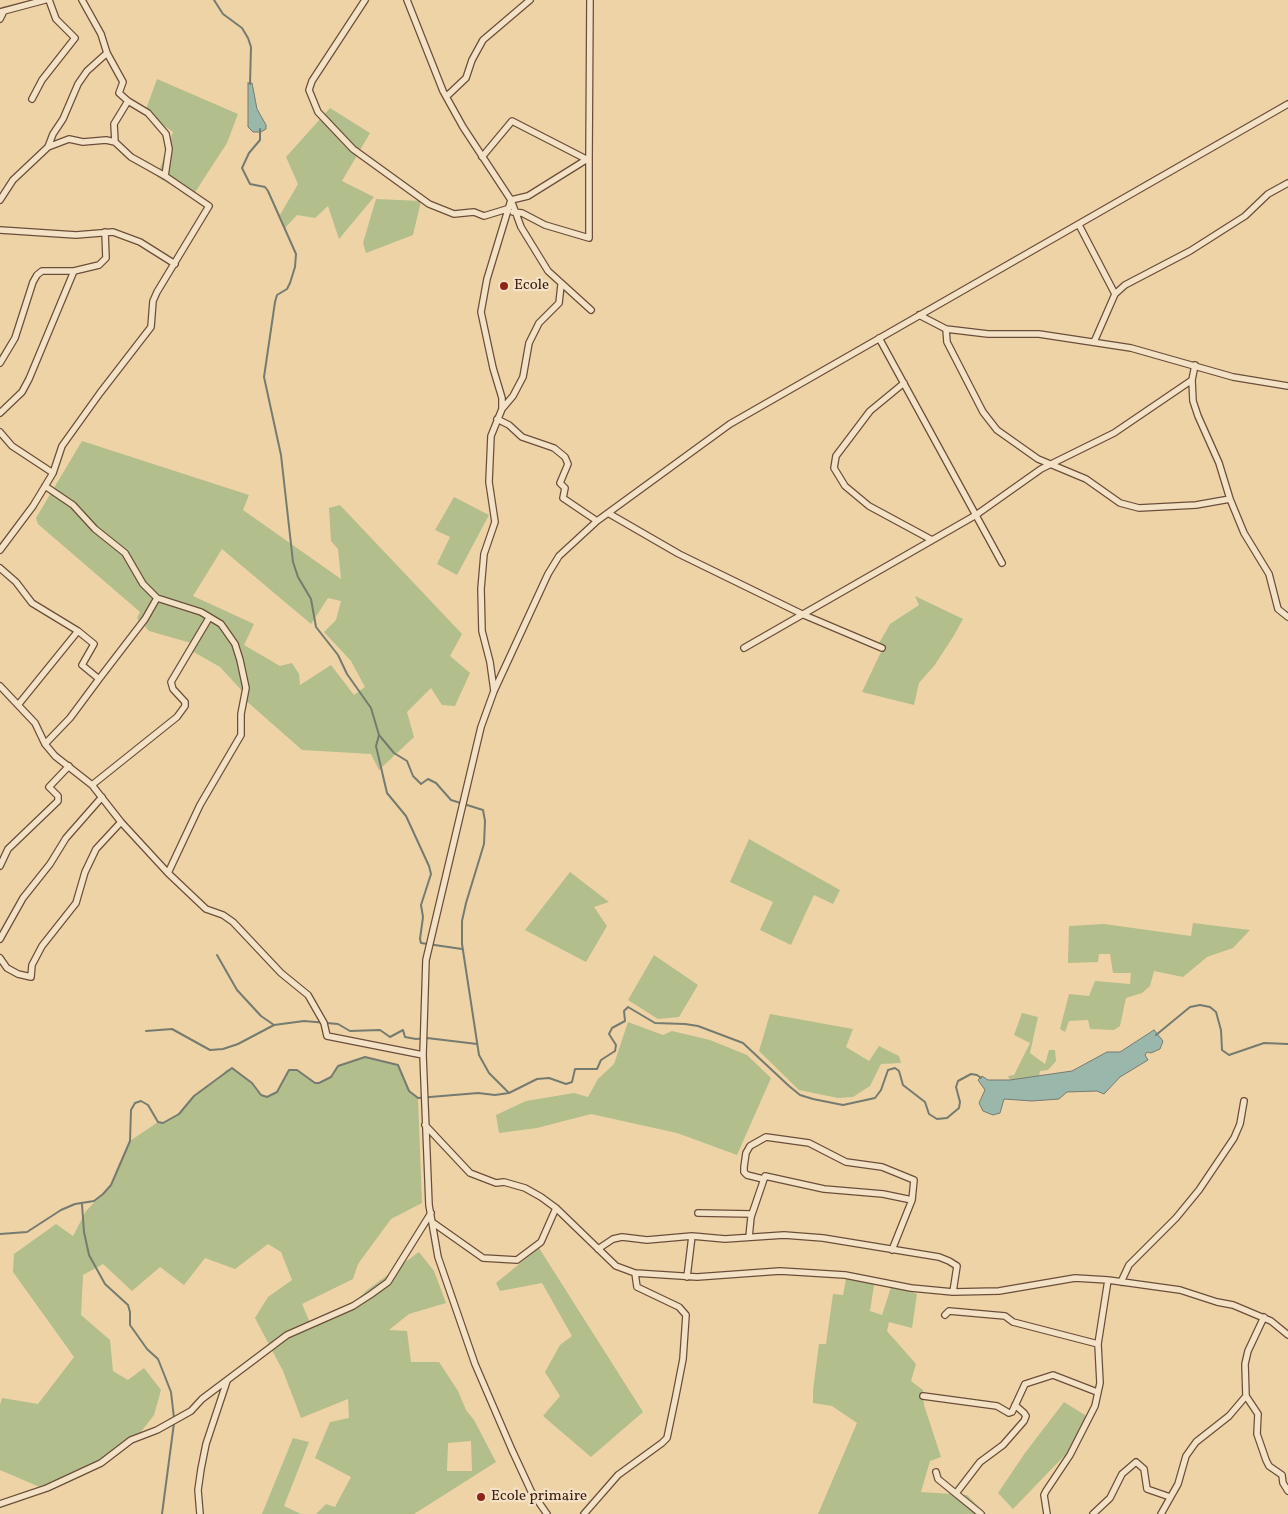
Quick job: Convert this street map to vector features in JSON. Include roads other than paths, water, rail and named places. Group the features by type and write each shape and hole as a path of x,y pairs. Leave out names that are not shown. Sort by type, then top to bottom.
{"street":[{"path":"0,19 2,11 44,0"},
{"path":"32,99 42,80 75,38 56,19 49,0"},
{"path":"82,0 101,34 107,53 122,78 123,82 119,92 128,101 148,113 166,134 169,148 165,176"},
{"path":"365,0 312,81 309,90 318,112 353,149 429,204 454,214 474,212 484,216 510,210 522,213 545,225 589,238 590,0"},
{"path":"407,0 446,96 510,200 510,210 487,279 482,312 493,368 501,389 502,408"},
{"path":"446,96 466,78 472,60 483,40 530,0"},
{"path":"0,200 13,180 48,147 63,119 78,84 87,71 107,53"},
{"path":"115,142 114,124 128,101"},
{"path":"547,1514 531,1492 475,1364 438,1257 431,1213 424,1124 423,1038 426,960 481,727 494,691 548,574 559,556 598,521 730,424 1288,104"},
{"path":"482,156 512,122 588,159"},
{"path":"0,550 45,486 53,472 62,446 151,327 153,301 209,206 165,176 136,161 115,142 106,140 83,142 69,139 48,147"},
{"path":"510,200 528,196 588,159"},
{"path":"1094,342 1114,294 1125,286 1190,251 1237,221 1268,194 1288,183"},
{"path":"510,210 548,271 591,310"},
{"path":"1079,225 1114,294"},
{"path":"0,230 76,235 105,232 118,233 140,242 174,264"},
{"path":"0,363 15,338 37,275 42,272 74,271 92,268 104,262 106,258 105,232"},
{"path":"0,413 22,392 29,379 74,271"},
{"path":"494,691 490,662 482,631 481,589 484,554 495,522 488,482 491,436 496,419 523,377 529,343 539,323 560,303 561,284"},
{"path":"919,315 946,329 988,334 1039,334 1131,348 1233,377 1288,386"},
{"path":"946,329 947,342 982,412 997,430 1049,465 1086,479 1120,502 1139,508 1196,505 1230,499"},
{"path":"879,338 1002,563"},
{"path":"1195,365 1192,380 1193,401 1219,463 1230,499 1244,534 1269,574 1278,609 1288,616"},
{"path":"744,648 976,515 1049,465 1114,433 1192,380"},
{"path":"904,383 870,411 836,456 834,468 845,486 868,506 932,540"},
{"path":"496,419 509,425 522,437 554,448 565,457 568,464 561,480 565,488 563,498 598,521"},
{"path":"0,432 12,446 53,472"},
{"path":"45,486 73,505 95,529 124,553 143,584 157,598 201,612 221,624 228,632 240,660 246,688 241,714 241,735 200,805 168,873"},
{"path":"608,513 679,554 804,615 882,648"},
{"path":"0,568 16,582 32,603 78,631 94,645 82,665 99,679"},
{"path":"45,744 70,718 145,619 157,598"},
{"path":"92,784 177,717 185,706 185,702 173,689 171,682 209,618"},
{"path":"18,705 78,631"},
{"path":"0,686 35,723 45,744 55,756 92,784 121,822 168,873 206,908 228,918 281,973 308,995 324,1022 327,1036 423,1055"},
{"path":"0,866 8,849 58,801 58,796 49,787 68,766"},
{"path":"0,939 23,898 50,864 66,838 102,797"},
{"path":"0,958 7,968 18,974 31,977 32,965 42,946 76,903 96,849 121,822"},
{"path":"1121,1282 1130,1265 1176,1218 1199,1190 1234,1138 1240,1124 1244,1101"},
{"path":"424,1124 470,1173 489,1181 525,1188 556,1208 616,1266 636,1273 686,1277 780,1271 845,1275 911,1288 953,1292 999,1291 1075,1278 1108,1280 1180,1290 1217,1302 1234,1305 1264,1318 1288,1335"},
{"path":"763,1179 744,1172 746,1153 750,1146 766,1137 809,1143 846,1162 882,1167 914,1180 912,1200 892,1250"},
{"path":"749,1237 752,1214 763,1179 767,1176 824,1189 883,1194 912,1200"},
{"path":"432,1222 483,1258 500,1261 517,1260 541,1242 556,1208"},
{"path":"0,1504 47,1488 101,1463 131,1440 157,1430 191,1412 202,1399 287,1335 353,1306 388,1282 431,1213"},
{"path":"698,1213 752,1214"},
{"path":"598,1249 614,1239 622,1237 647,1240 692,1236 725,1239 784,1235 823,1238 939,1257 957,1266 953,1292"},
{"path":"686,1277 692,1236"},
{"path":"584,1514 618,1475 667,1438 684,1349 686,1316 679,1307 637,1287 636,1273"},
{"path":"1046,1514 1046,1491 1095,1406 1100,1383 1098,1344 1108,1280"},
{"path":"945,1316 949,1311 1004,1316 1013,1322 1098,1344"},
{"path":"1264,1318 1248,1351 1245,1364 1246,1396 1258,1414 1258,1434 1268,1466 1282,1475 1283,1483 1288,1491"},
{"path":"923,1396 997,1406 1010,1413 1025,1384 1053,1376 1097,1392"},
{"path":"200,1514 198,1490 203,1460 227,1381"},
{"path":"1161,1514 1178,1484 1186,1456 1196,1442 1229,1416 1246,1396"},
{"path":"957,1492 980,1462 1003,1445 1024,1420 1026,1416 1015,1405"},
{"path":"1093,1514 1110,1498 1122,1474 1136,1462 1144,1469 1146,1488 1170,1497"},
{"path":"936,1472 938,1479 957,1492 982,1514"}],"waterway":[{"path":"214,0 223,14 242,28 248,38 251,47 250,84"},
{"path":"260,129 260,140 249,153 242,168 250,184 265,187 268,191 296,254 295,267 290,283 287,289 277,295 275,302 264,377 281,455 293,562 298,577 311,599 316,627 338,655 347,674 371,708 379,735 394,753 407,761 413,776 421,784 428,779 436,783 451,800 483,810 485,821 484,844 462,921 462,944 479,1055 489,1073 509,1093"},
{"path":"379,735 376,746 387,793 406,816 431,874 421,905 423,917 421,943 462,949"},
{"path":"217,955 237,990 261,1016 274,1025 304,1021 338,1024 350,1031 380,1030 390,1037 403,1030 405,1037 477,1044"},
{"path":"1156,1035 1190,1007 1200,1005 1210,1007 1216,1012 1221,1030 1222,1050 1229,1055 1264,1043 1288,1044"},
{"path":"0,1234 27,1232 61,1210 75,1204 94,1201 103,1194 111,1185 130,1141 131,1110 135,1103 141,1101 148,1105 158,1122 163,1123 179,1114 194,1096 232,1068 252,1083 261,1095 267,1097 277,1092 289,1070 297,1070 315,1083 319,1083 331,1077 338,1066 365,1057 398,1065 409,1091 418,1098 478,1093 495,1095 509,1093 537,1079 549,1078 566,1084 572,1082 575,1069 597,1069 601,1060 615,1051 616,1045 609,1034 612,1028 625,1021 624,1011 628,1007 655,1023 698,1026 743,1043 800,1095 813,1099 843,1105 875,1098 881,1090 888,1070 895,1068 899,1071 903,1085 925,1102 929,1114 937,1119 947,1118 959,1108 960,1102 956,1087 958,1081 971,1074 981,1078"},
{"path":"146,1031 172,1029 210,1050 223,1049 238,1044 274,1025"},
{"path":"82,1204 84,1232 89,1255 105,1284 128,1305 130,1325 147,1349 158,1359 171,1392 174,1418"},
{"path":"162,1514 174,1423"}],"place":[{"name":"Ecole","path":"504,286"},
{"name":"Ecole primaire","path":"481,1497"}]}
